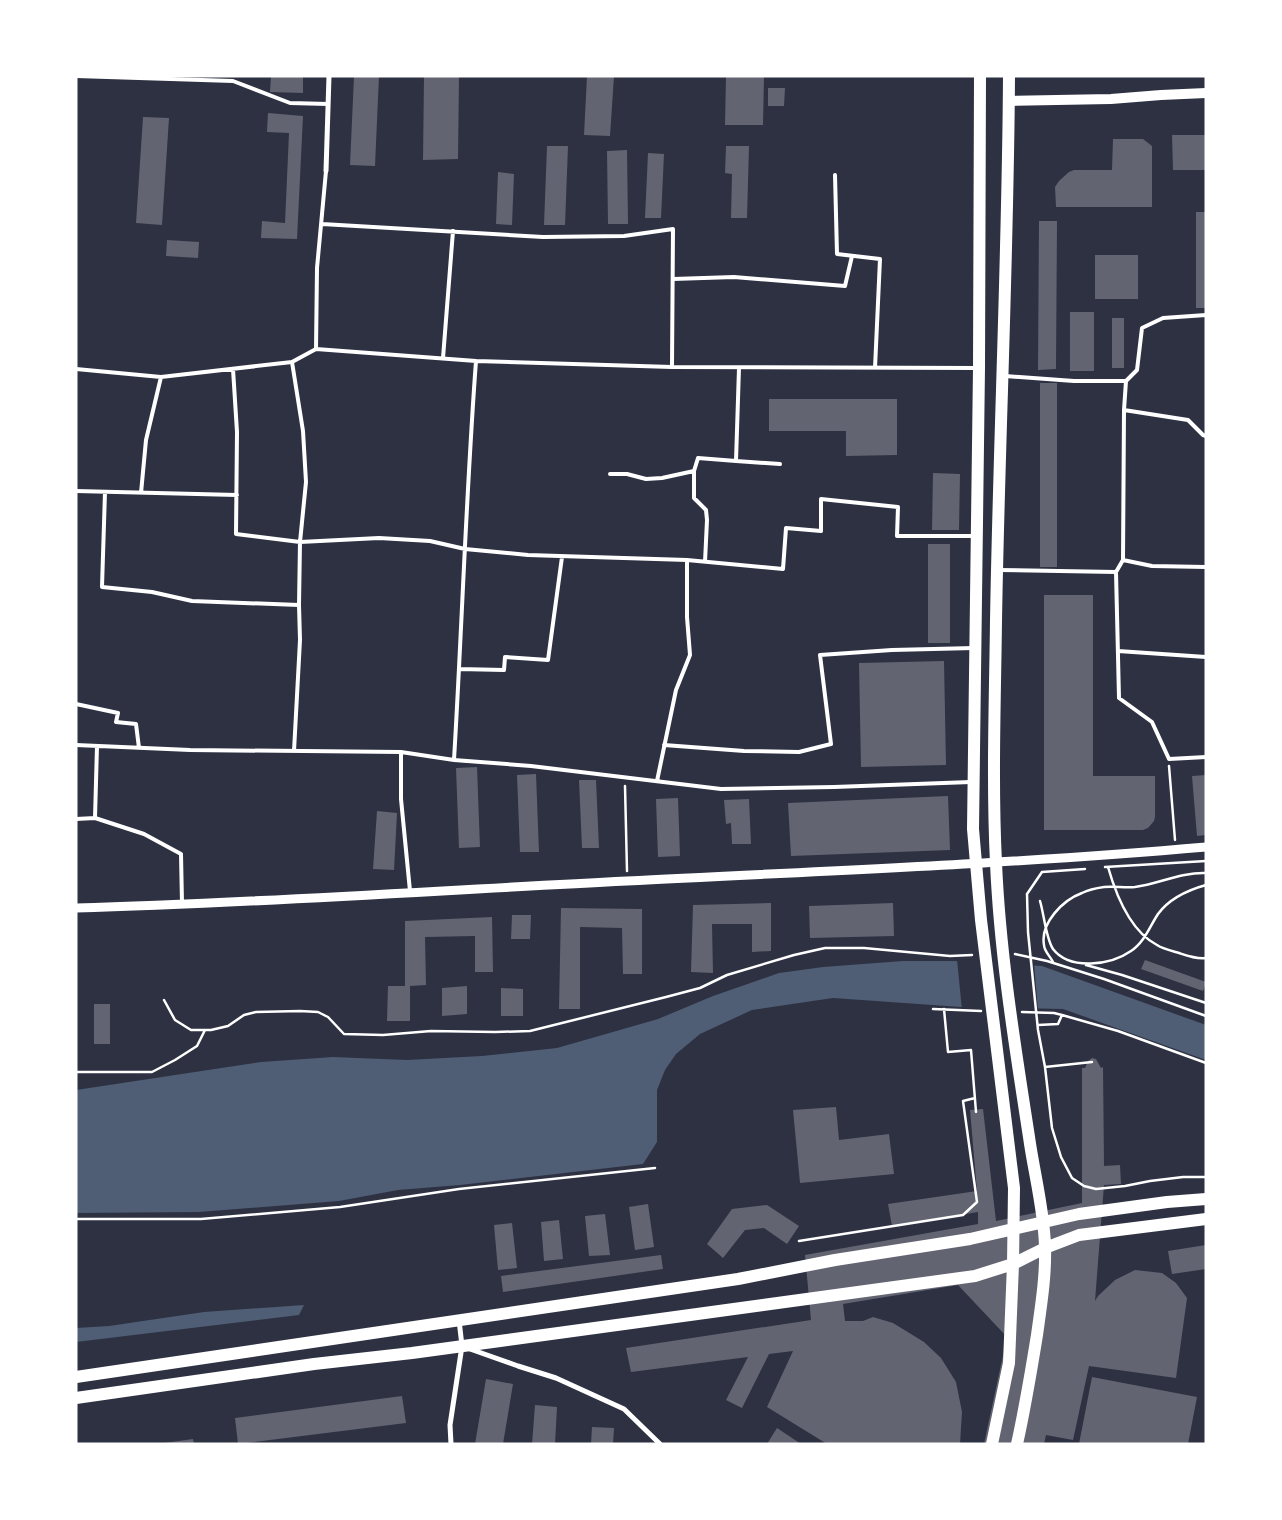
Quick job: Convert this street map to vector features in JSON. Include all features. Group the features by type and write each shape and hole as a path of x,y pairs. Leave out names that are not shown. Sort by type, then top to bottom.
{"main road":[{"path":"980,76 979,368 973,829 981,920 1014,1188 1009,1363 992,1444"},
{"path":"1008,76 1007,258 997,570 994,770 996,863 1013,1033 1046,1248 1042,1302 1027,1398 1017,1444"},
{"path":"1008,101 1111,99 1161,94 1206,93"},
{"path":"76,1377 738,1279 834,1260 970,1239 1079,1214 1167,1202 1206,1199"},
{"path":"76,1398 314,1364 462,1346 975,1276 1013,1264 1079,1235 1206,1219"}],"street":[{"path":"326,171 329,76"},
{"path":"76,908 182,905 996,863 1206,847"},
{"path":"451,1444 450,1425 462,1346 459,1320"},
{"path":"462,1346 556,1378 624,1408 660,1444"}],"lane":[{"path":"76,76 233,81 290,103 328,104"},
{"path":"316,349 317,268 326,171"},
{"path":"835,174 837,254 880,259 875,368"},
{"path":"322,224 543,237 624,236 673,229 672,368"},
{"path":"443,358 453,231"},
{"path":"673,279 734,277 845,286 852,256"},
{"path":"1206,315 1163,318 1142,328 1137,370 1126,381 1124,410 1123,560 1116,572 1119,698 1152,722 1168,759 1206,757"},
{"path":"76,369 161,377 292,362 316,349 476,361 672,368 979,368"},
{"path":"454,760 469,450 476,361"},
{"path":"292,362 303,431 306,473 300,542 300,640 294,751"},
{"path":"736,462 739,368"},
{"path":"232,369 236,432 236,534 300,542 379,538 430,541 465,549 562,557 687,560 783,569 786,528 821,531 821,499 898,507 897,536 977,536"},
{"path":"1002,376 1126,381"},
{"path":"141,493 146,440 161,377"},
{"path":"1124,410 1188,420 1203,436 1206,436"},
{"path":"705,562 706,510 694,498 694,471 698,458 780,464"},
{"path":"610,474 662,478 694,471"},
{"path":"76,491 237,495"},
{"path":"105,492 102,588 152,592 192,601 299,606"},
{"path":"459,670 504,670 505,657 548,660 562,557"},
{"path":"657,782 676,690 690,654 687,617 687,560"},
{"path":"1123,560 1152,566 1206,567"},
{"path":"997,570 1116,572"},
{"path":"664,744 744,751 799,752 831,744 820,655 892,650 975,648"},
{"path":"1118,651 1206,657"},
{"path":"76,704 118,713 116,722 136,724 139,748"},
{"path":"76,745 190,750 401,752 454,760 531,766 721,789 974,782"},
{"path":"95,818 97,746"},
{"path":"401,752 401,799 410,892"},
{"path":"76,820 95,818 144,834 181,854 182,905"}],"path":[{"path":"1168,759 1175,850"},
{"path":"625,777 628,881"},
{"path":"1097,868 1206,861"},
{"path":"1108,867 1114,887 1126,912 1144,936 1157,946 1196,958 1206,958"},
{"path":"1088,869 1042,872 1027,894 1028,932 1038,1030 1045,1067 1052,1128 1059,1151 1072,1178 1084,1186 1096,1189 1183,1177 1206,1178"},
{"path":"1054,963 1044,945 1046,929 1059,908 1070,899 1094,889 1133,887 1190,874 1206,873"},
{"path":"1076,962 1087,964 1111,960 1132,951 1150,930 1157,915 1166,904 1176,897 1206,885"},
{"path":"1040,901 1046,929 1053,949 1063,956 1076,962 1122,974 1206,1003"},
{"path":"164,1000 175,1020 191,1030 206,1030 228,1026 244,1015 256,1012 300,1010 318,1012 328,1017 344,1034 382,1035 431,1031 530,1031 700,988 727,975 794,954 825,948 864,948 950,956 979,955"},
{"path":"1008,954 1017,954 1054,963 1206,1016"},
{"path":"944,1009 948,1052 971,1050 976,1112"},
{"path":"1038,1025 1058,1024 1062,1015 1118,1031 1206,1063"},
{"path":"76,1072 152,1072 197,1046 206,1030"},
{"path":"1045,1067 1092,1062"},
{"path":"799,1241 963,1215 977,1202 963,1101 975,1098"},
{"path":"76,1219 201,1219 340,1207 459,1189 655,1168"}],"water":[{"path":"903,961 955,961 1042,966 1206,1025 1206,1060 1063,1009 961,1007 833,998 752,1010 700,1034 676,1054 665,1070 657,1090 657,1142 643,1164 460,1185 398,1190 339,1201 199,1212 76,1213 76,1090 261,1062 333,1057 407,1060 482,1056 557,1048 658,1019 713,996 779,973 823,967"},
{"path":"304,1305 299,1315 76,1342 76,1328 109,1326 204,1312"}],"pier":[{"path":"957,959 1034,963 1038,1011 962,1010"}],"building":[{"path":"271,76 303,76 303,93 270,92"},
{"path":"354,76 379,76 375,166 350,165"},
{"path":"424,76 459,76 458,159 423,160"},
{"path":"587,76 614,76 610,136 584,135"},
{"path":"726,76 764,76 763,125 725,125"},
{"path":"768,88 785,88 784,106 768,106"},
{"path":"268,113 303,116 297,239 261,238 262,221 285,223 289,133 267,132"},
{"path":"143,117 169,118 162,225 136,223"},
{"path":"1172,135 1206,135 1206,170 1173,170"},
{"path":"1113,139 1143,139 1152,146 1152,207 1056,207 1055,187 1069,172 1074,170 1112,170"},
{"path":"547,146 568,146 565,225 544,225"},
{"path":"726,146 749,146 747,218 731,218 732,174 725,173"},
{"path":"627,150 628,224 608,224 607,151"},
{"path":"648,153 664,154 661,218 645,218"},
{"path":"498,172 514,174 512,225 496,224"},
{"path":"1196,212 1206,212 1206,308 1196,308"},
{"path":"1039,221 1057,221 1056,369 1038,370"},
{"path":"167,240 199,242 198,258 166,256"},
{"path":"1095,255 1138,255 1138,299 1095,299"},
{"path":"1070,312 1094,312 1094,371 1070,371"},
{"path":"1112,318 1124,318 1124,368 1112,368"},
{"path":"1040,383 1057,383 1057,567 1040,567"},
{"path":"769,399 897,399 897,455 846,456 846,431 769,431"},
{"path":"933,473 960,474 959,530 932,530"},
{"path":"928,544 950,544 950,643 928,643"},
{"path":"1044,595 1093,595 1093,776 1155,776 1155,817 1148,828 1143,830 1044,830"},
{"path":"944,661 946,765 861,767 859,663"},
{"path":"477,767 480,847 459,848 456,768"},
{"path":"536,774 539,852 520,852 517,775"},
{"path":"1206,775 1206,835 1197,836 1192,776"},
{"path":"579,780 596,780 599,848 582,848"},
{"path":"948,796 950,850 791,856 788,803"},
{"path":"678,798 680,856 658,857 656,799"},
{"path":"749,799 751,844 732,844 731,823 726,824 724,800"},
{"path":"377,811 397,813 394,870 373,869"},
{"path":"771,903 771,951 752,952 752,924 712,924 713,973 691,972 693,905"},
{"path":"893,903 894,936 810,938 809,906"},
{"path":"561,908 642,909 642,974 623,974 622,928 580,927 580,1009 559,1009"},
{"path":"512,915 531,915 530,939 511,939"},
{"path":"492,917 493,972 475,972 475,936 425,937 426,985 410,986 410,1021 387,1021 388,986 405,986 405,921"},
{"path":"1145,960 1206,982 1203,991 1141,969"},
{"path":"467,986 467,1014 442,1016 442,988"},
{"path":"501,988 523,989 523,1016 501,1016"},
{"path":"94,1004 110,1004 110,1044 94,1044"},
{"path":"1092,1058 1096,1059 1101,1068 1103,1067 1104,1166 1120,1165 1121,1184 1104,1185 1095,1301 1115,1280 1135,1270 1162,1273 1176,1283 1187,1298 1176,1378 1089,1366 1073,1440 1046,1435 1044,1444 984,1444 1007,1337 958,1285 843,1304 845,1321 863,1321 873,1317 893,1323 924,1342 941,1358 956,1382 962,1412 960,1444 827,1444 767,1407 793,1351 769,1354 742,1408 726,1400 748,1357 631,1372 626,1348 811,1320 805,1255 978,1224 978,1212 892,1226 888,1204 977,1191 970,1110 983,1109 996,1221 1082,1203 1082,1068 1085,1068 1088,1061"},
{"path":"836,1107 839,1140 889,1134 894,1174 800,1183 793,1110"},
{"path":"648,1204 654,1247 635,1250 629,1207"},
{"path":"767,1205 799,1226 787,1244 764,1228 745,1230 723,1258 707,1244 732,1209"},
{"path":"605,1214 610,1255 589,1256 585,1216"},
{"path":"559,1220 563,1259 544,1261 541,1222"},
{"path":"512,1223 517,1268 498,1270 494,1225"},
{"path":"1206,1245 1206,1269 1172,1274 1168,1251"},
{"path":"661,1255 663,1269 503,1292 501,1276"},
{"path":"1092,1377 1197,1397 1188,1444 1079,1444"},
{"path":"486,1379 513,1384 503,1444 475,1444"},
{"path":"402,1396 406,1423 238,1444 235,1418"},
{"path":"535,1405 557,1407 555,1444 532,1444"},
{"path":"592,1427 614,1428 613,1444 591,1444"},
{"path":"777,1428 801,1444 767,1444"},
{"path":"193,1439 194,1444 164,1444 164,1443"}]}
